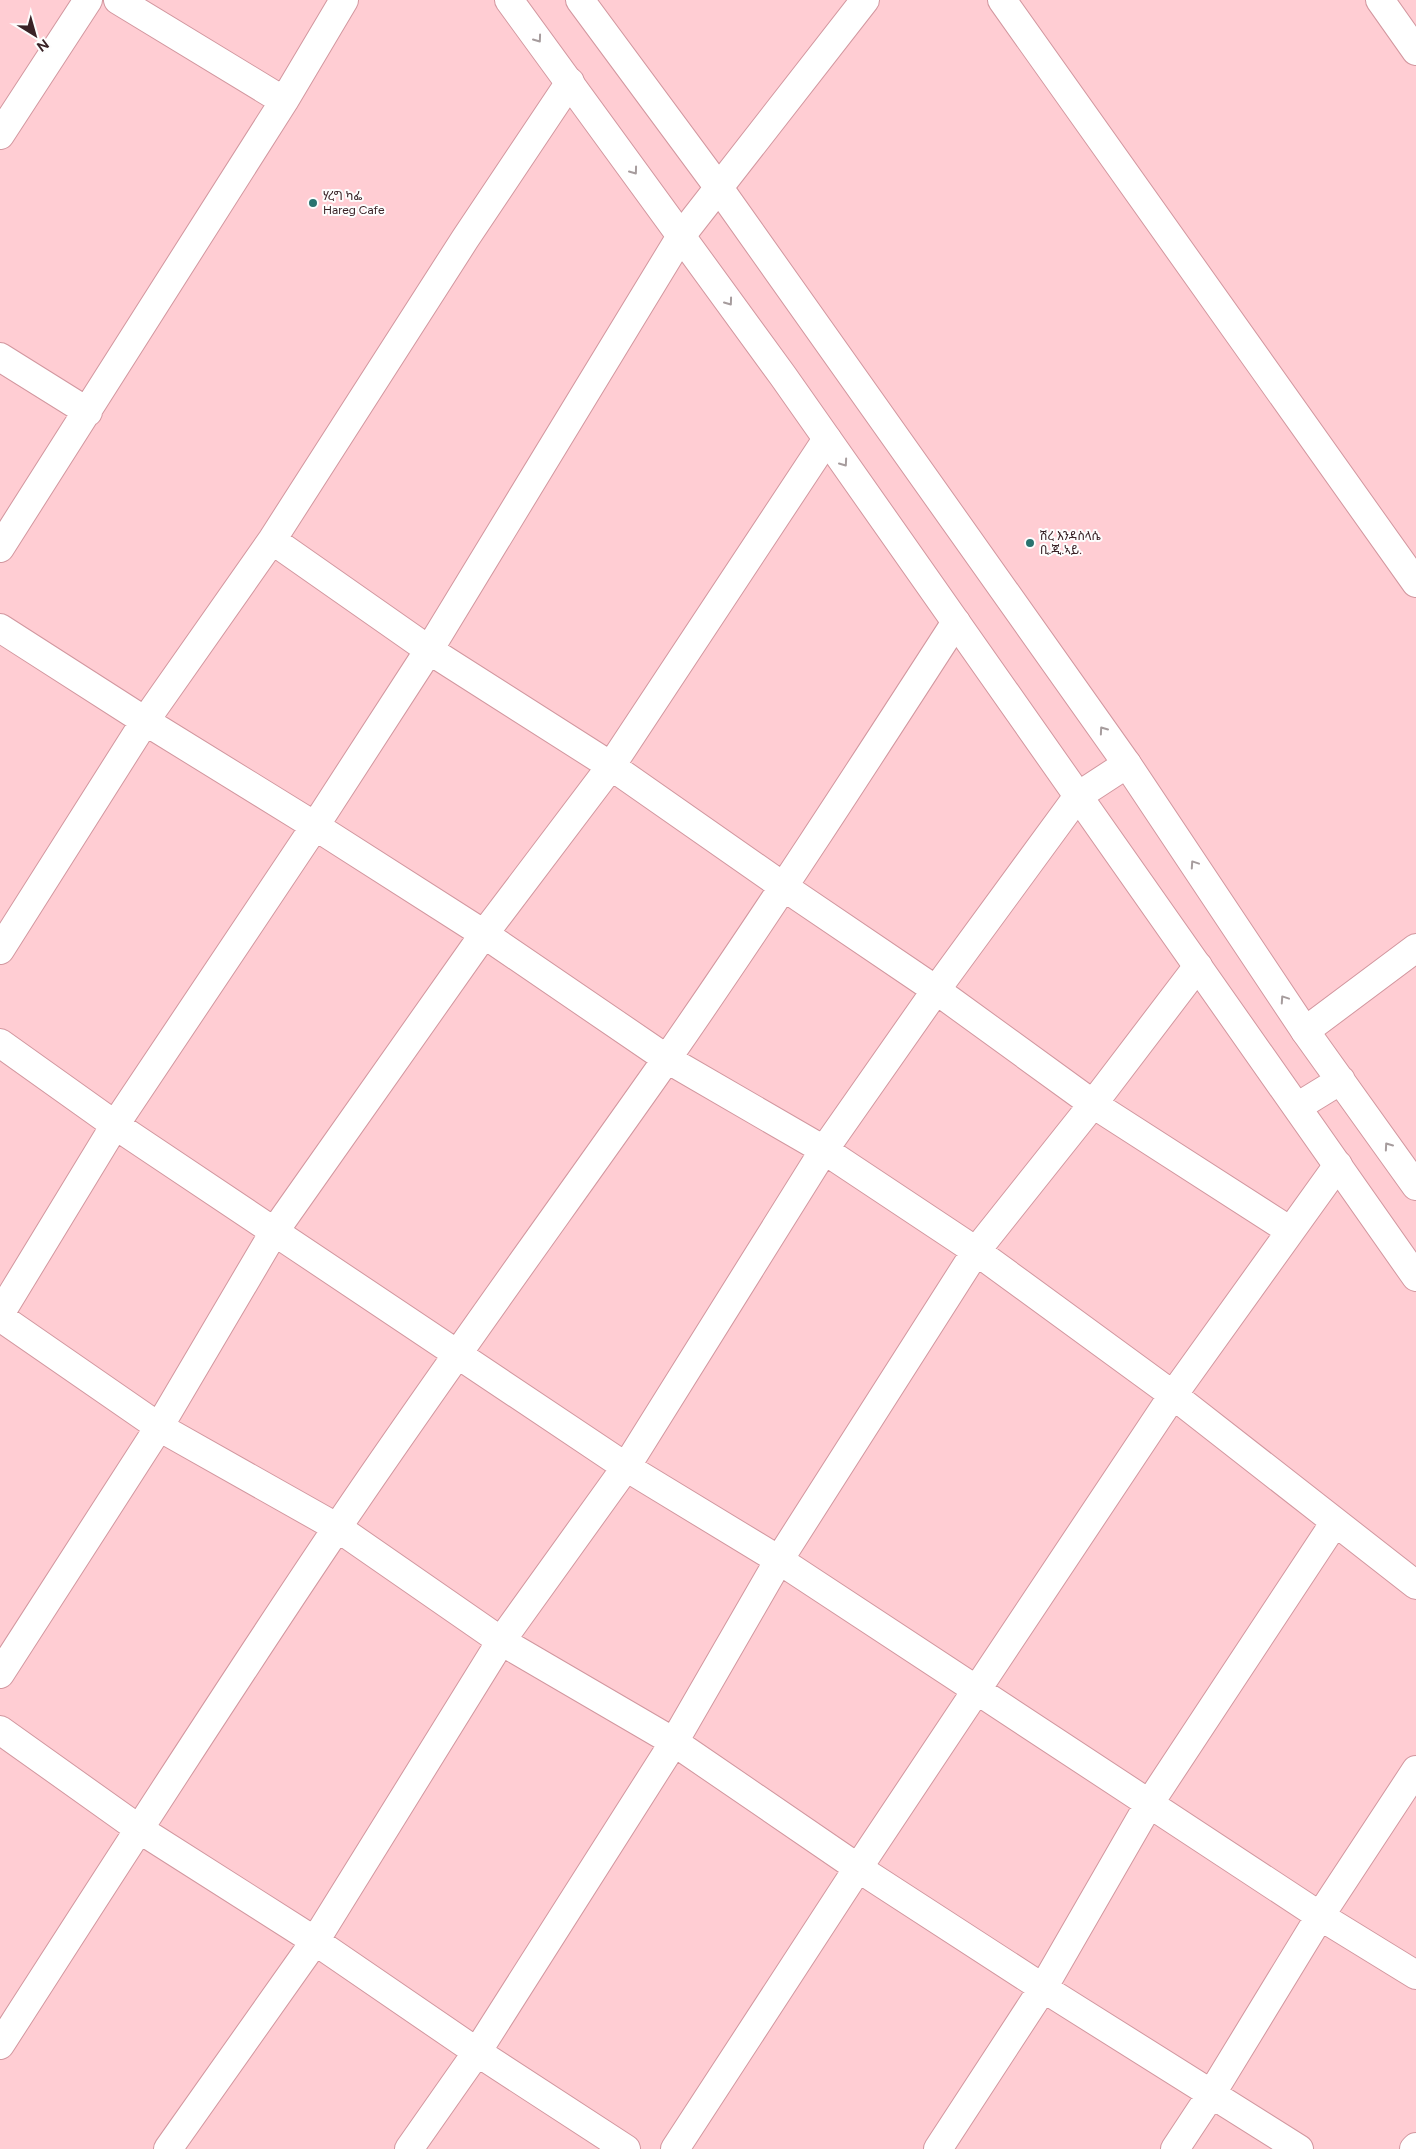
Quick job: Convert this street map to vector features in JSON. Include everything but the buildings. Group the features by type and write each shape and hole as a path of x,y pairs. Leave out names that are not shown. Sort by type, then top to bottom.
{"street":[{"path":"0,135 88,0"},
{"path":"118,0 284,101"},
{"path":"0,548 284,101 344,0"},
{"path":"509,0 827,439 1416,1277"},
{"path":"580,0 719,188 1128,764 1305,1031 1416,1186"},
{"path":"865,0 681,236 429,650 316,826 115,1124 0,1315 159,1427 338,1528 501,1641 674,1742 858,1868 1043,1988 1299,2149"},
{"path":"1002,0 1416,583"},
{"path":"1380,0 1416,51"},
{"path":"0,950 145,721 272,540 459,248 570,82"},
{"path":"0,356 88,412"},
{"path":"0,1674 159,1427 274,1232 484,934 611,766 827,439"},
{"path":"272,540 429,650 611,766 936,990 1093,1104 1290,1230"},
{"path":"0,2044 139,1829 338,1528 457,1354 666,1059 784,887 956,622"},
{"path":"0,628 145,721 316,826 484,934 666,1059 824,1150 976,1251 1173,1395 1416,1585"},
{"path":"168,2149 315,1941 501,1641 626,1467 824,1150 936,990 1078,796 1128,764"},
{"path":"1305,1031 1416,948"},
{"path":"409,2149 477,2052 674,1742 779,1560 976,1251 1093,1104 1198,966"},
{"path":"0,1043 274,1232 626,1467 779,1560 1320,1916 1416,1975"},
{"path":"1297,1107 1341,1080"},
{"path":"675,2149 858,1868 978,1691 1173,1395 1338,1165"},
{"path":"938,2149 1043,1988 1149,1804 1335,1522"},
{"path":"0,1730 139,1829 315,1941 477,2052 626,2149"},
{"path":"1175,2149 1212,2093 1320,1916 1416,1770"}],"place":[{"name":"ሃረግ ካፌ Hareg Cafe","path":"313,203"},
{"name":"ሽረ እንዳስላሴ ቢ.ጂ.ኣይ.","path":"1030,543"}]}
